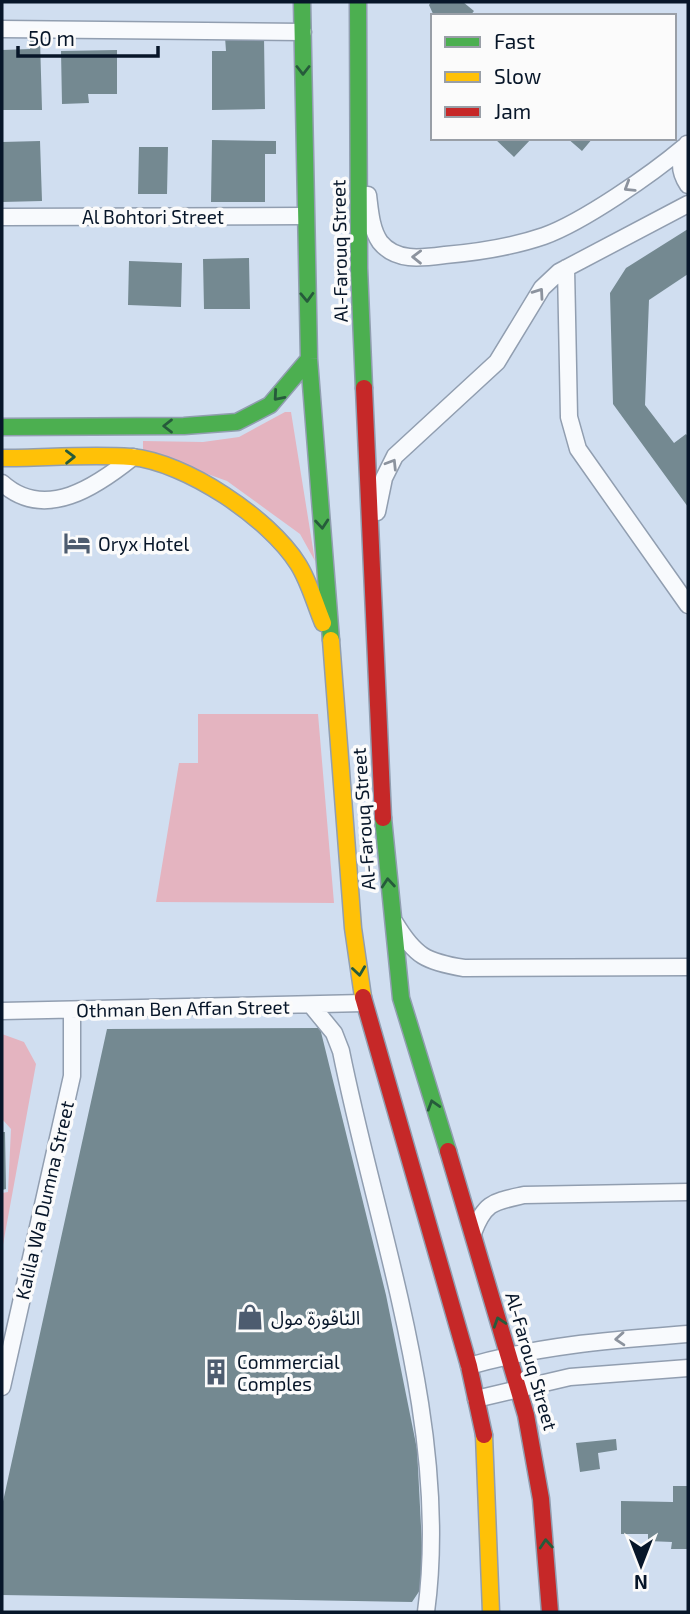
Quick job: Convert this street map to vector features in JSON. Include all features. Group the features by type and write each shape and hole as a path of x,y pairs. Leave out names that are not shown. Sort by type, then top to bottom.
{"main road":[{"name":"Al-Farouq Street","path":"302,2 304,216 309,359 353,928 364,1003 469,1366 485,1440 489,1485 491,1612"},
{"name":"Al-Farouq Street","path":"358,2 359,268 380,798 391,916 401,998 520,1387 539,1480 550,1612"},
{"path":"2,427 184,426 237,422 270,405 309,359"},
{"path":"2,458 132,457 183,473 241,505 277,534 300,566 333,646"}],"street":[{"path":"2,29 303,32"},
{"path":"358,139 373,226 380,241 401,256 417,258 488,251 546,235 663,165 686,145"},
{"path":"686,145 681,170 688,185"},
{"path":"372,553 384,478 396,456 497,362 510,345 541,288 566,268 688,204"},
{"name":"Al Bohtori Street","path":"2,217 304,216"},
{"path":"566,268 569,417 578,449 688,605"},
{"path":"2,483 23,496 43,500 67,498 91,489 132,457"},
{"path":"391,916 419,956 440,964 464,968 688,967"},
{"name":"Othman Ben Affan Street","path":"2,1011 364,1003"},
{"path":"311,1005 334,1033 341,1051 420,1400 432,1531 432,1574 426,1612"},
{"name":"Kalila Wa Dumna Street","path":"2,1387 72,1076 72,1011"},
{"path":"472,1235 481,1212 499,1201 524,1195 688,1192"},
{"path":"469,1366 510,1354 567,1343 688,1334"},
{"path":"476,1399 570,1377 688,1368"}],"shaded area":[{"path":"285,412 291,412 315,561 300,534 227,481 143,451 143,441 203,442 239,437"},
{"path":"198,714 318,714 334,903 156,902 179,763 198,763"},
{"path":"2,1034 24,1042 36,1064 2,1250 2,1193 8,1192 11,1129 2,1119"}],"building":[{"path":"431,2 463,2 474,11 472,14 433,14 429,5"},
{"path":"225,37 264,37 265,109 212,110 212,51 226,51"},
{"path":"30,39 40,39 42,110 2,110 2,50 30,49"},
{"path":"117,50 117,94 88,94 89,103 62,104 61,51"},
{"path":"212,140 276,141 276,154 265,154 265,202 211,202"},
{"path":"496,140 530,140 514,157"},
{"path":"569,140 591,140 582,151"},
{"path":"40,141 42,201 2,202 2,142"},
{"path":"139,147 168,147 167,194 138,194"},
{"path":"688,229 688,274 649,300 645,405 674,443 686,434 688,437 688,507 613,404 610,293 626,268"},
{"path":"249,258 250,309 204,309 203,259"},
{"path":"129,261 182,263 181,307 128,305"},
{"name":"Commercial Comples","path":"320,1028 386,1295 417,1449 424,1584 412,1602 2,1595 2,1506 107,1029"},
{"path":"2,1132 5,1132 6,1189 2,1190"},
{"path":"616,1439 617,1450 598,1453 600,1469 580,1472 576,1443"},
{"path":"673,1486 688,1486 688,1549 671,1549 672,1542 648,1541 648,1534 621,1534 621,1501 673,1502"}],"traffic: fast":[{"path":"302,2 309,359 331,640"},
{"path":"358,2 359,268 364,388"},
{"path":"2,427 184,426 237,422 270,405 309,359"},
{"path":"383,818 401,998 448,1151"}],"traffic: slow":[{"path":"2,458 131,457 153,461 200,481 247,511 285,546 309,585 323,623"},
{"path":"331,640 353,928 363,997"},
{"path":"484,1435 491,1612"}],"traffic: jam":[{"path":"364,388 383,818"},
{"path":"363,997 469,1366 484,1435"},
{"path":"448,1151 526,1415 541,1499 550,1612"}],"place":[{"name":"Oryx Hotel","path":"77,543"},
{"name":"النافورة مول","path":"250,1317"},
{"name":"Commercial Comples","path":"216,1372"}]}
